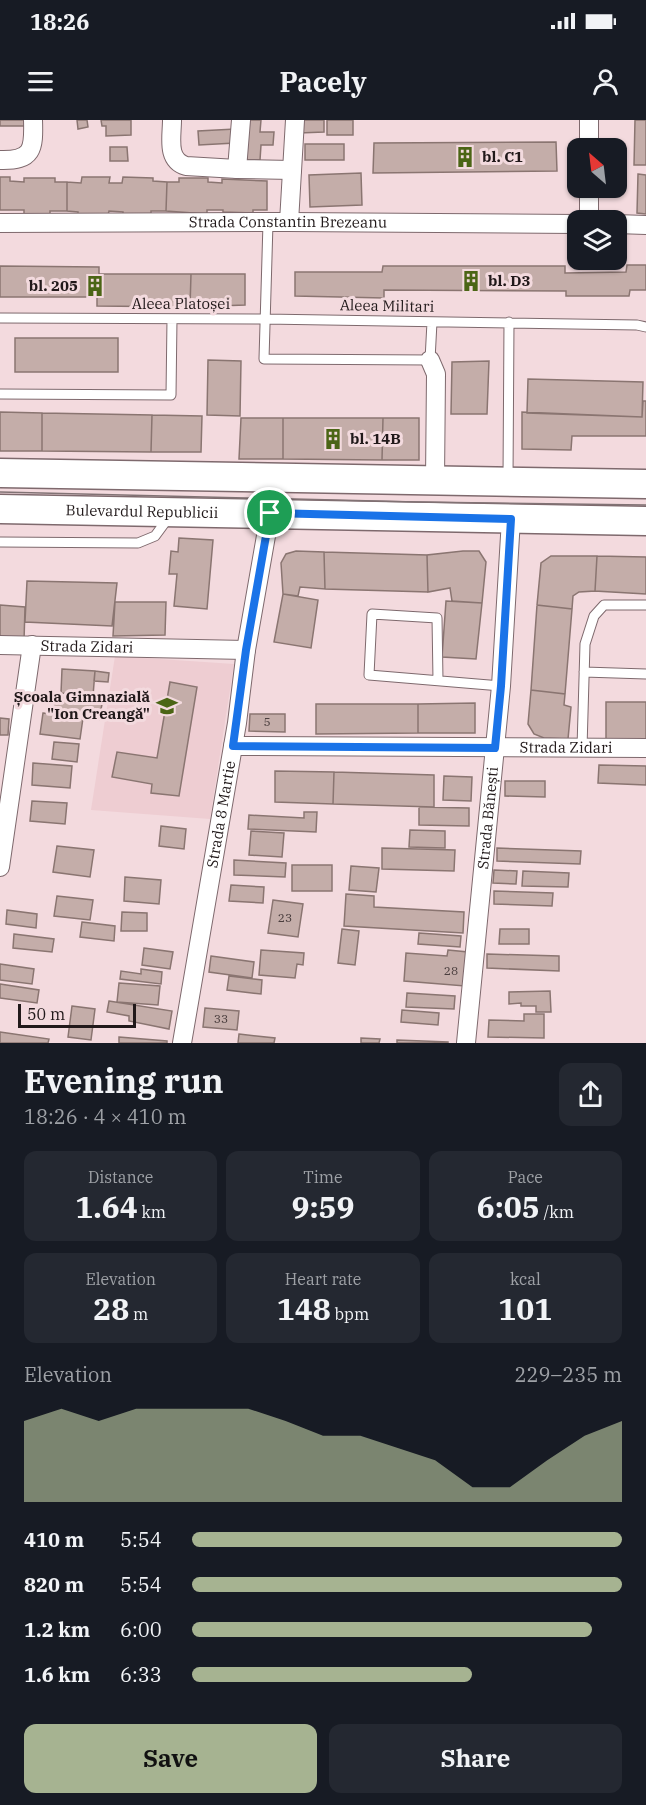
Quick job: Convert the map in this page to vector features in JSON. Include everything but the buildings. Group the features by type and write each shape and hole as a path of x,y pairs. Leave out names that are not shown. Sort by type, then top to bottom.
{"main road":[{"path":"0,473 646,484"},
{"name":"Bulevardul Republicii","path":"0,509 646,521"}],"street":[{"path":"0,160 20,159 28,154 33,147 33,120"},
{"path":"172,120 172,156 179,164 292,170"},
{"path":"237,168 241,120"},
{"path":"289,222 295,120"},
{"path":"589,120 589,138"},
{"name":"Strada Constantin Brezeanu","path":"0,223 567,224"},
{"path":"627,224 646,225"},
{"path":"430,360 436,374 435,480"},
{"name":"Strada 8 Martie","path":"182,1043 270,513"},
{"name":"Strada Bănești","path":"466,1043 501,686 511,519"},
{"name":"Strada Zidari","path":"0,645 246,650"},
{"path":"0,867 32,645"},
{"name":"Strada Zidari","path":"233,746 646,748"}],"lane":[{"path":"268,223 264,359 430,360 432,322"},
{"name":"Aleea Platoșei","path":"0,318 265,320"},
{"path":"0,394 171,394 172,319"},
{"name":"Aleea Militari","path":"265,320 509,322 646,327"},
{"path":"508,481 509,322"},
{"path":"0,542 138,543 155,536 173,512"},
{"path":"582,748 585,644 594,616 604,605 646,605"},
{"path":"438,680 437,618 372,614 369,675 501,686"},
{"path":"584,672 646,674"}],"shaded area":[{"name":"Școala Gimnazială \"Ion Creangă\"","path":"115,656 234,664 210,819 91,810"}],"tram line":[{"path":"0,492 646,505"}],"place":[{"name":"bl. C1","path":"465,157"},
{"name":"bl. D3","path":"471,281"},
{"name":"bl. 205","path":"95,286"},
{"name":"bl. 14B","path":"333,439"},
{"name":"Școala Gimnazială \"Ion Creangă\"","path":"167,706"}],"route":[{"path":"270,513 511,519 495,748 233,746 246,650 270,513"}]}
